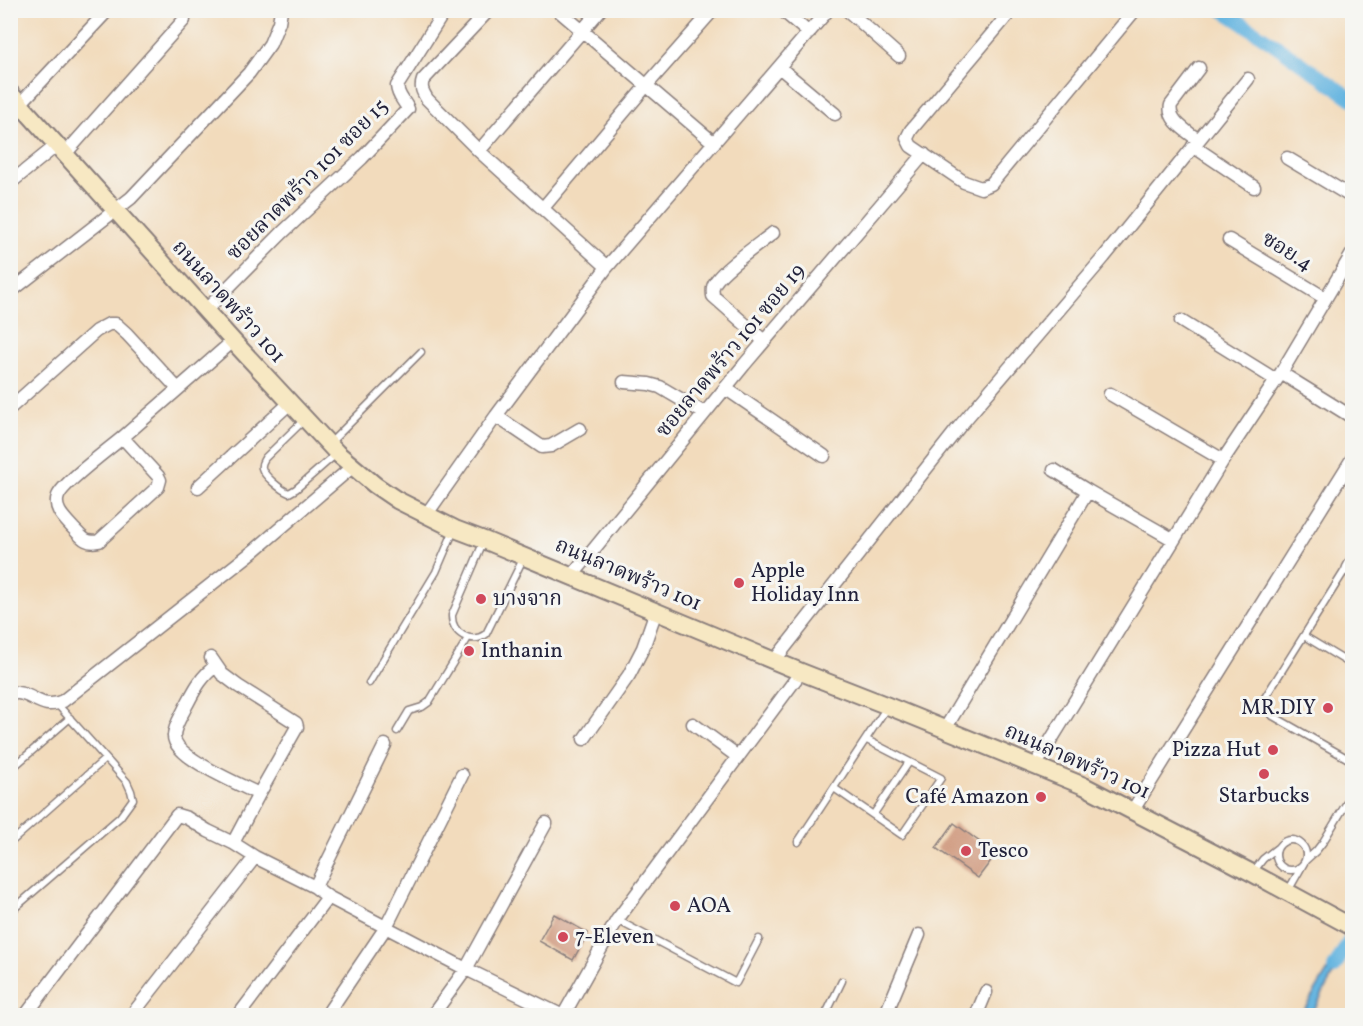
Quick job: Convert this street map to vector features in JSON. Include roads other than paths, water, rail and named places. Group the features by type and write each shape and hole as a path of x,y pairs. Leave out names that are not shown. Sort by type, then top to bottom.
{"street":[{"path":"15,99 108,10"},
{"path":"10,292 131,198 249,73 270,44 279,22 280,10"},
{"name":"ซอยลาดพร้าว 101 ซอย 15","path":"206,311 282,233 362,158 408,109 398,94 397,87 445,10"},
{"path":"489,10 429,73 421,87 427,99 479,151 607,267"},
{"path":"558,10 714,143"},
{"path":"479,151 600,10"},
{"path":"543,208 713,10"},
{"path":"782,10 809,33"},
{"path":"426,515 496,416 607,267 828,10"},
{"path":"847,10 899,56"},
{"path":"1012,10 911,130 907,138 911,146 964,182 981,188 992,184 1135,10"},
{"path":"10,183 61,149 184,20"},
{"path":"779,67 835,114"},
{"path":"1199,68 1171,105 1171,116 1195,143 1254,187"},
{"path":"774,661 959,427 1104,257 1248,79"},
{"name":"ถนนลาดพร้าว 101","path":"15,99 333,449 352,467 397,500 455,529 1084,786 1347,923"},
{"name":"ซอยลาดพร้าว 101 ซอย 19","path":"572,576 764,341 924,154"},
{"path":"1287,158 1353,197"},
{"path":"764,341 713,296 712,287 717,278 773,233"},
{"name":"ซอย.4","path":"1229,240 1325,298"},
{"path":"1035,766 1223,460 1279,377 1353,254"},
{"path":"1181,321 1353,417"},
{"path":"10,408 96,331 109,324 116,324 127,334 178,389"},
{"path":"123,438 158,476 160,480 158,487 99,542 90,543 60,514 57,504 58,495 69,482 123,438 233,341"},
{"path":"624,382 660,387 704,413"},
{"path":"725,388 824,456"},
{"path":"1110,394 1223,460"},
{"path":"198,487 290,403"},
{"path":"496,416 542,447 550,446 580,429"},
{"path":"1133,810 1353,459"},
{"path":"10,693 22,692 46,705 63,701 255,550 352,467"},
{"path":"1054,470 1174,540"},
{"path":"945,729 1088,491"},
{"path":"584,739 629,675 644,648 656,611"},
{"path":"233,843 297,727 296,723 222,674 213,662 198,683 177,723 173,737 177,747 203,766 259,794"},
{"path":"25,1016 177,815 187,818 255,857 315,887 328,897 466,969 563,1016 617,920 801,672"},
{"path":"693,724 738,757"},
{"path":"315,887 385,745"},
{"path":"330,1010 386,927 462,775"},
{"path":"432,1016 466,969 546,823"},
{"path":"132,1016 255,857"},
{"path":"238,1016 328,897"},
{"path":"885,1016 918,935"},
{"path":"976,1016 986,992"}],"lane":[{"path":"305,419 265,458 262,464 263,470 270,479 284,492 289,493 296,489 421,352"},
{"path":"369,683 436,572 455,529"},
{"path":"484,540 452,615 453,625 458,632 468,638 475,639 486,634 524,556"},
{"path":"1353,556 1264,699 1263,706 1273,716 1353,761"},
{"path":"1345,570 1353,576"},
{"path":"1304,636 1353,664"},
{"path":"397,730 409,711 429,702 468,638"},
{"path":"10,912 120,817 133,799 127,782 57,704"},
{"path":"798,842 888,706"},
{"path":"10,770 70,718"},
{"path":"1353,732 1353,740"},
{"path":"834,788 902,835 941,778 867,740"},
{"path":"10,843 105,759"},
{"path":"873,815 909,762"},
{"path":"1277,848 1275,857 1284,869 1294,870 1302,865 1323,842 1353,794"},
{"path":"1252,873 1263,859 1284,841 1299,842 1305,850 1305,861 1287,892"},
{"path":"617,920 736,982 759,939"},
{"path":"825,1016 842,981"}],"water":[{"path":"1340,950 1345,953 1311,1015 1301,1015"}],"waterway":[{"path":"1222,10 1352,99"},
{"path":"1334,968 1352,936"}],"place":[{"name":"Apple Holiday Inn","path":"739,583"},
{"name":"บางจาก","path":"481,599"},
{"name":"Inthanin","path":"469,651"},
{"name":"MR.DIY","path":"1328,708"},
{"name":"Pizza Hut","path":"1273,750"},
{"name":"Starbucks","path":"1264,774"},
{"name":"Café Amazon","path":"1041,797"},
{"name":"Tesco","path":"966,851"},
{"name":"AOA","path":"675,906"},
{"name":"7-Eleven","path":"563,937"}]}
